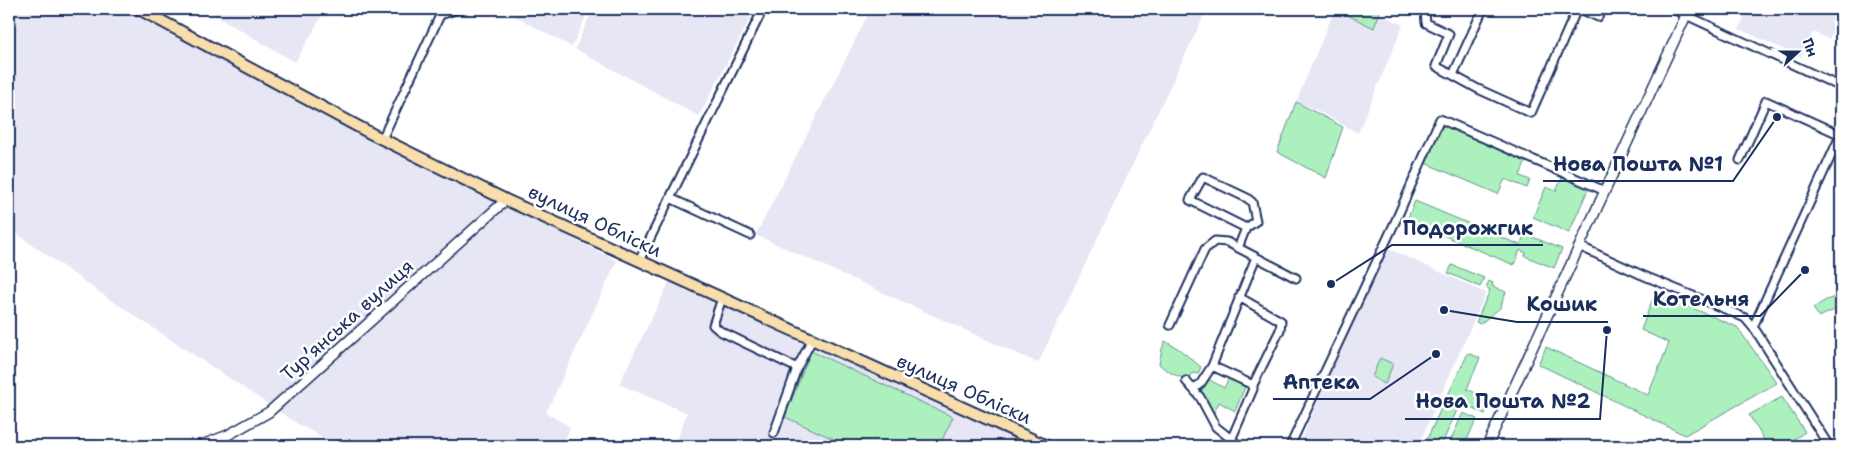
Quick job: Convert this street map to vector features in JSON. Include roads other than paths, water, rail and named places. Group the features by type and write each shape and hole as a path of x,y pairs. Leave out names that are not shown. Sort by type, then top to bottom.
{"main road":[{"name":"вулиця Обліски","path":"139,9 382,139 506,200 1046,446"},
{"path":"1487,446 1688,12"},
{"name":"Турʼянська вулиця","path":"199,446 228,435 269,412 506,200"}],"street":[{"path":"157,18 162,9"},
{"path":"382,139 442,12 458,9"},
{"path":"639,261 763,9"},
{"path":"1427,9 1425,12 1426,23 1449,34 1436,66 1478,89 1531,113 1578,9 1598,16 1602,9"},
{"path":"1453,75 1483,9"},
{"path":"1673,9 1688,12 1841,87"},
{"path":"1740,160 1766,101 1841,134 1753,327"},
{"path":"1290,446 1396,220 1440,119 1605,191"},
{"path":"1238,248 1246,228 1256,221 1252,202 1248,198 1203,177 1190,200 1246,228"},
{"path":"670,198 750,235"},
{"path":"1170,325 1208,246 1219,240 1227,242 1296,278"},
{"path":"1579,246 1642,275 1745,318 1753,327 1829,446"},
{"path":"1194,389 1201,383 1212,366 1256,257"},
{"path":"1231,440 1253,385 1280,330 1281,321 1239,297"},
{"path":"722,298 713,325 720,331 797,368"},
{"path":"774,433 797,368 812,340"},
{"path":"1212,366 1253,385"},
{"path":"1186,381 1194,389 1216,427 1240,446"}],"place":[{"name":"Нова Пошта №1","path":"1777,117"},
{"name":"Котельня","path":"1805,270"},
{"name":"Подорожгик","path":"1331,284"},
{"name":"Кошик","path":"1444,310"},
{"name":"Нова Пошта №2","path":"1607,330"},
{"name":"Аптека","path":"1436,354"}]}
